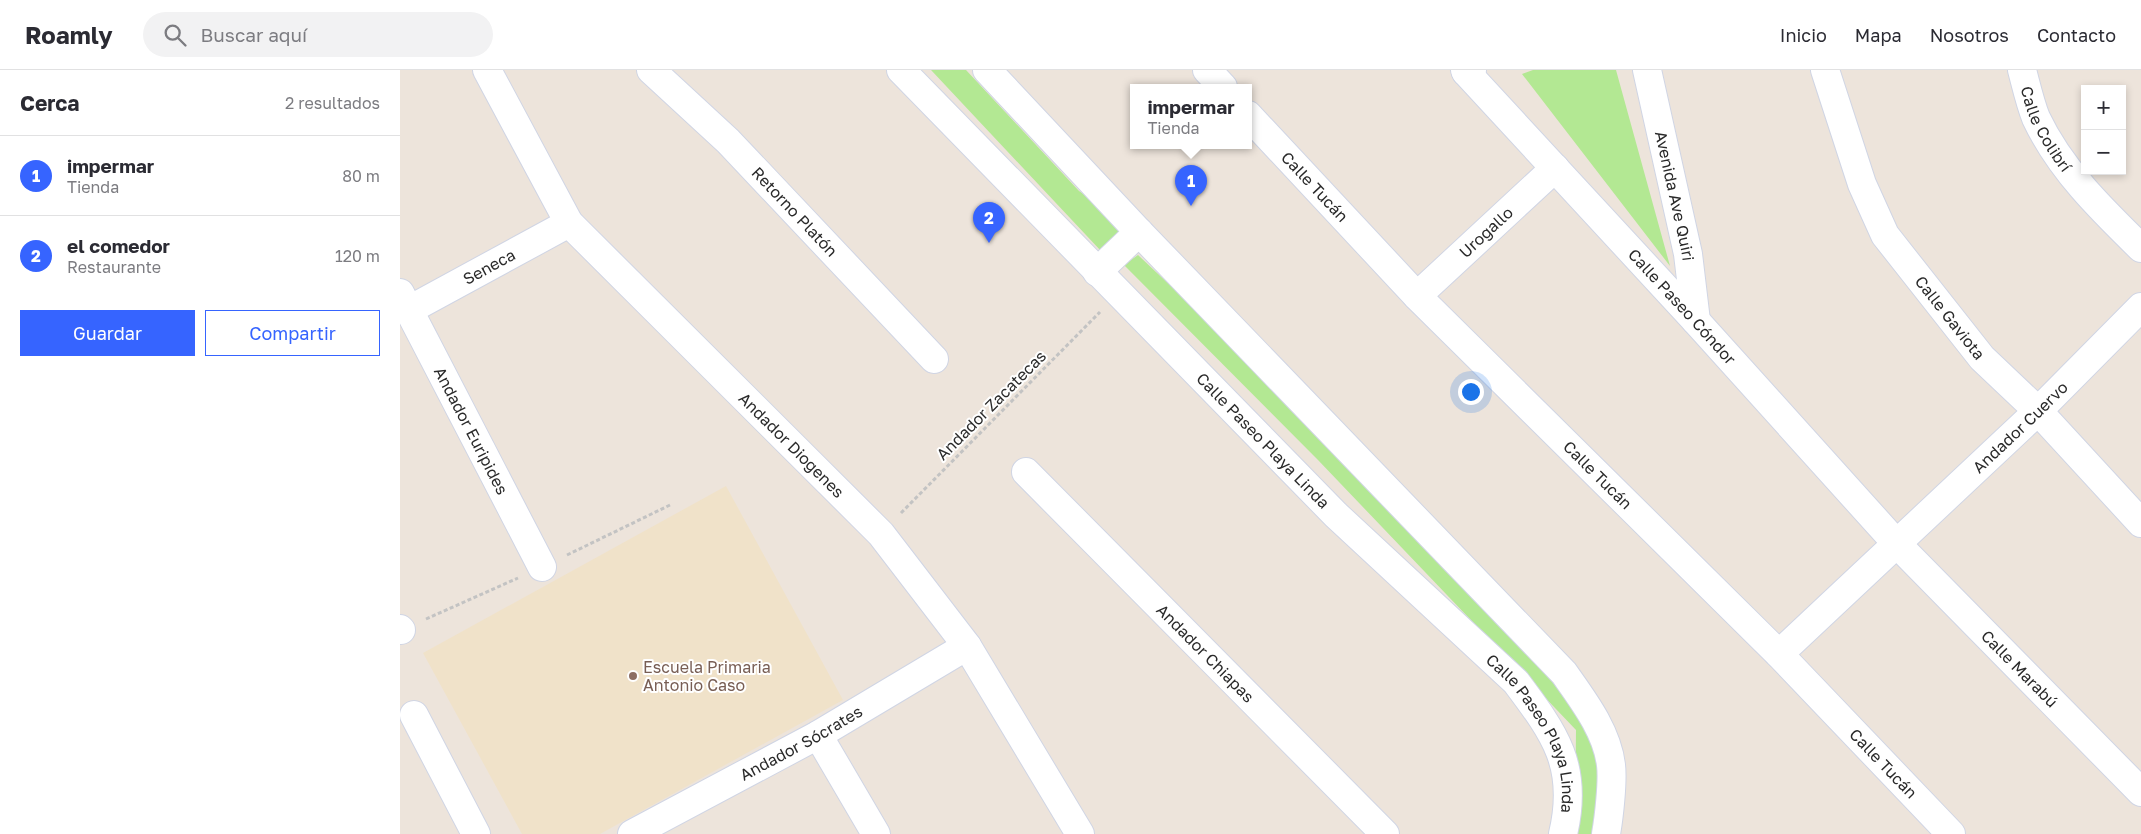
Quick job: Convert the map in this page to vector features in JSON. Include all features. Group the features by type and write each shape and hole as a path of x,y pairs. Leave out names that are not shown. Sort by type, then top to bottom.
{"street":[{"name":"Andador Diogenes","path":"487,70 569,223 881,534 967,646 1080,834"},
{"name":"Retorno Platón","path":"651,70 728,141 934,359"},
{"name":"Calle Paseo Playa Linda","path":"901,70 1096,272 1336,515 1516,682 1562,753 1566,767 1568,787 1568,816 1563,834"},
{"path":"987,70 1139,232 1564,674 1592,712 1601,732 1611,765 1606,834"},
{"path":"1207,70 1220,84"},
{"name":"Avenida Ave Quiri","path":"1647,70 1688,254 1696,321"},
{"name":"Calle Gaviota","path":"1825,70 1862,184 1886,235 1982,358 2038,411 2141,523"},
{"name":"Calle Colibrí","path":"2022,70 2036,117 2063,164 2099,207 2141,248"},
{"name":"Calle Paseo Cóndor","path":"1468,71 1897,544"},
{"name":"Calle Tucán","path":"1252,118 1417,296 1779,654 1951,834"},
{"name":"Urogallo","path":"1417,296 1555,168"},
{"name":"Seneca","path":"404,302 569,223"},
{"path":"1096,272 1139,232"},
{"name":"Andador Euripides","path":"404,302 542,567"},
{"name":"Andador Cuervo","path":"1779,654 2038,411 2141,307"},
{"name":"Andador Chiapas","path":"1026,472 1385,834"},
{"name":"Calle Marabú","path":"1897,544 2141,792"},
{"name":"Andador Sócrates","path":"632,834 660,827 967,646"},
{"path":"414,715 476,834"},
{"path":"818,735 876,834"}],"path":[{"name":"Andador Zacatecas","path":"881,534 1118,294"}],"shaded area":[{"name":"Escuela Primaria Antonio Caso","path":"726,486 843,700 600,834 522,834 423,653"}],"green space":[{"path":"931,70 966,70 1079,191 1128,224 1101,251"},
{"path":"1533,70 1616,70 1670,266 1522,74"},
{"path":"1138,255 1210,323 1556,670 1606,760 1598,834 1575,834 1576,730 1318,460 1124,265"}],"place":[{"name":"impermar","path":"1191,206"},
{"name":"el comedor","path":"989,243"},
{"name":"Escuela Primaria Antonio Caso","path":"633,676"}]}
